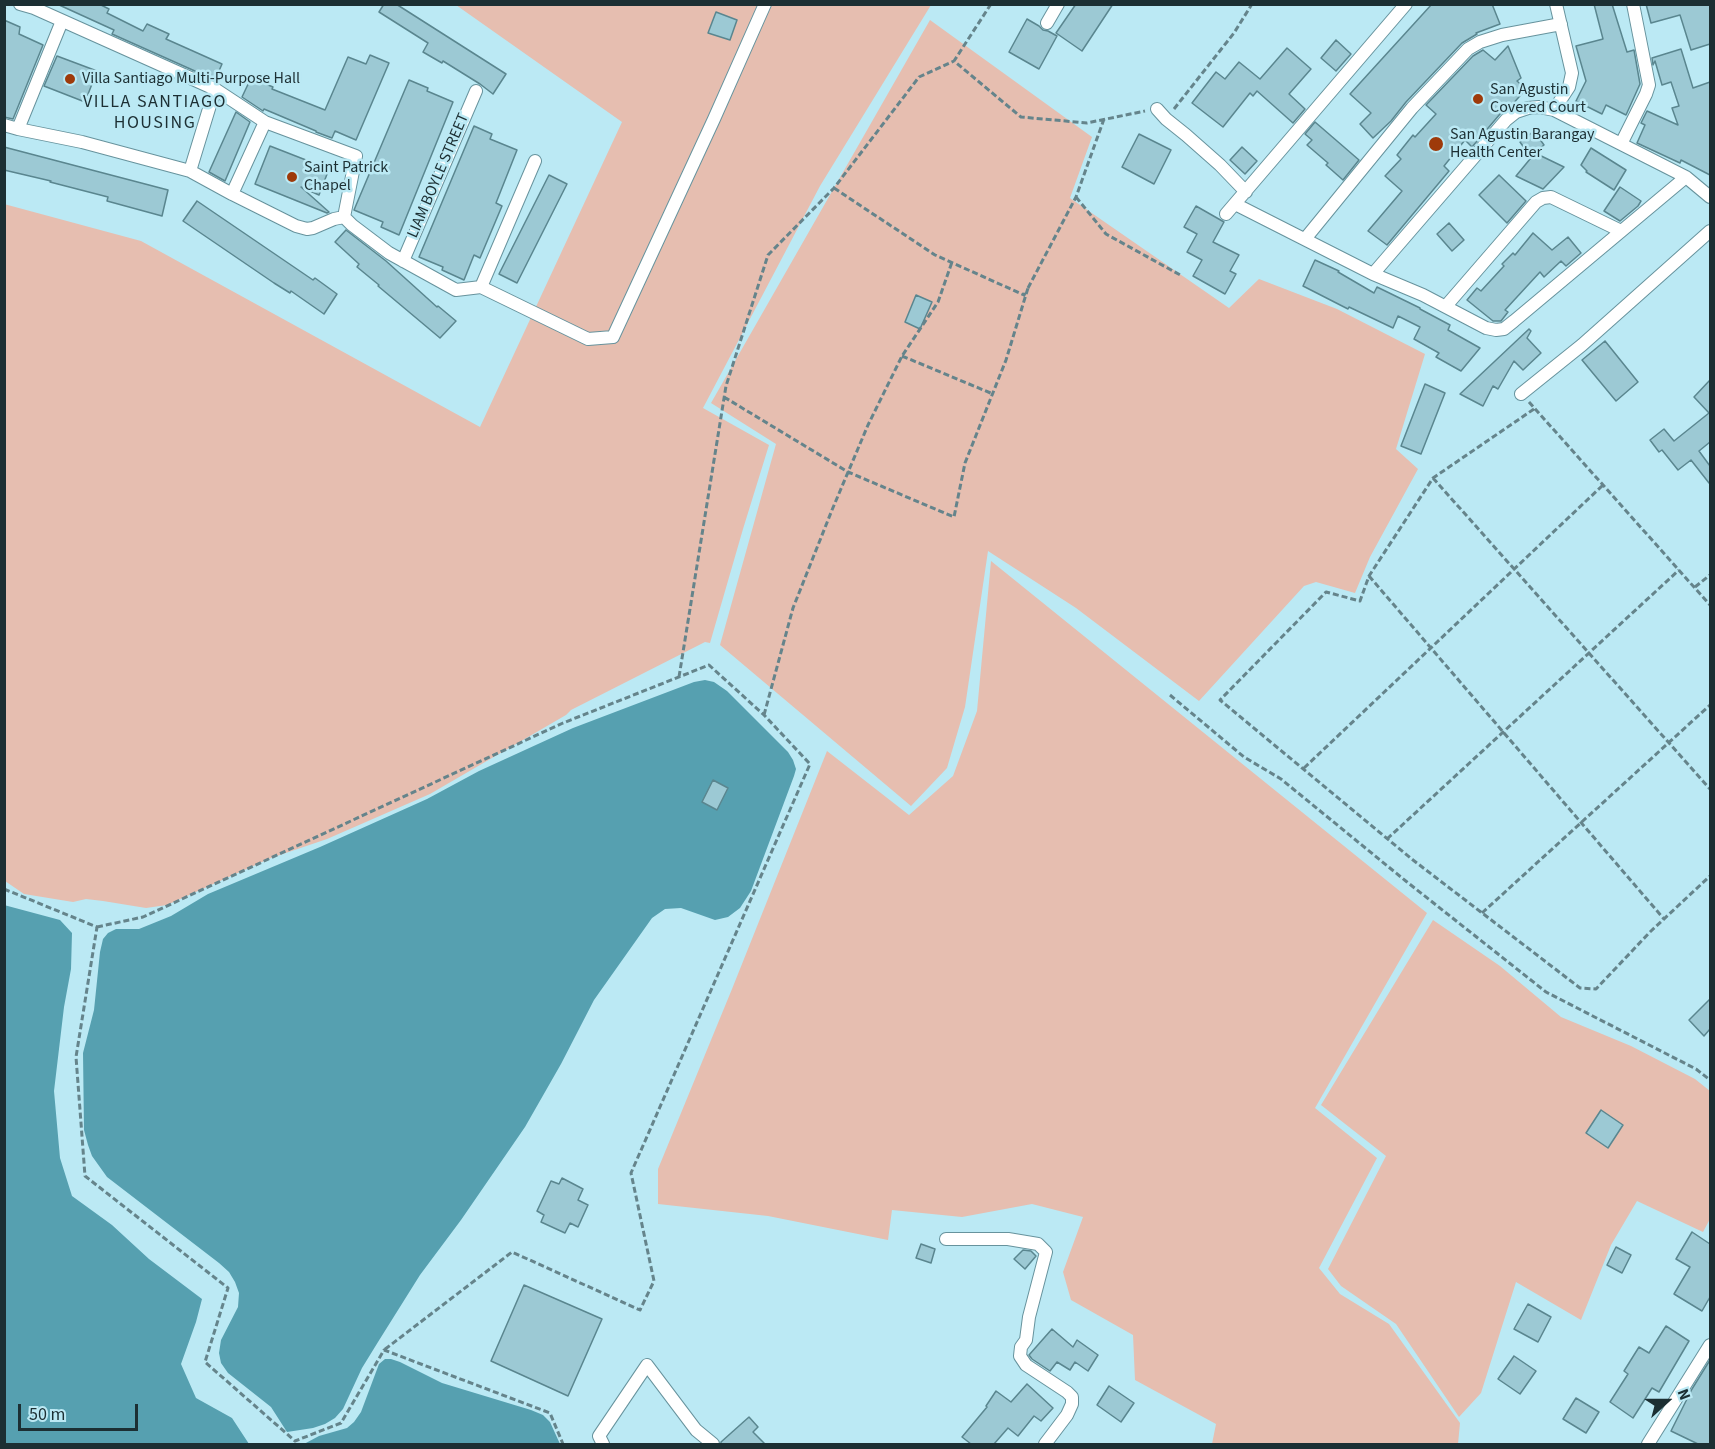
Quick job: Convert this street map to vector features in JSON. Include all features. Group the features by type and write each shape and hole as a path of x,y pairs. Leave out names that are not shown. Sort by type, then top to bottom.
{"street":[{"path":"20,4 34,8 215,89 265,122 356,156 344,218"},
{"path":"4,125 82,142 190,171 296,226 313,228 334,219 344,218 389,253 456,290 481,287 588,339 613,337 765,4"},
{"path":"1047,23 1058,4"},
{"path":"1226,214 1406,4"},
{"path":"1554,111 1569,87 1572,73 1557,4"},
{"path":"1621,144 1649,85 1633,4"},
{"path":"18,129 62,21"},
{"path":"1305,239 1412,108 1468,49 1480,42 1502,35 1561,24"},
{"path":"190,171 215,89"},
{"name":"LIAM BOYLE STREET","path":"404,261 476,91"},
{"path":"1373,274 1506,120 1516,112 1528,108 1539,107 1554,111 1686,177 1710,197"},
{"path":"1157,109 1220,165 1246,192"},
{"path":"232,194 265,122"},
{"path":"481,287 535,160"},
{"path":"1235,204 1373,274 1446,306 1486,328 1496,330 1504,329 1686,177"},
{"path":"1446,306 1536,202 1543,198 1551,197 1621,231"},
{"path":"1521,394 1582,345 1710,231"},
{"path":"946,1239 1008,1239 1038,1244 1046,1252 1029,1317 1026,1340 1021,1347 1020,1356 1026,1365 1072,1397 1072,1404 1067,1415 1045,1444"},
{"path":"1648,1444 1710,1345"},
{"path":"603,1444 599,1436 647,1365 696,1430 713,1444"}],"path":[{"path":"679,677 726,386 768,255 834,188 919,77 954,61 991,4"},
{"path":"1166,119 1234,33 1252,4"},
{"path":"954,61 1021,117 1087,123 1157,109"},
{"path":"834,188 935,255 1024,295 1076,198 1104,119"},
{"path":"1076,198 1106,234 1182,276"},
{"path":"764,715 793,608 848,472 902,356 938,302 952,262"},
{"path":"724,397 848,472 954,517 965,463 1006,360 1028,288"},
{"path":"902,356 993,394"},
{"path":"1521,394 1710,605"},
{"path":"1534,409 1433,478 1369,576 1359,601 1326,592 1220,700 1387,839 1580,988 1596,989 1664,919 1710,876"},
{"path":"1433,478 1710,789"},
{"path":"1303,769 1603,485"},
{"path":"1387,839 1679,570"},
{"path":"1695,587 1710,575"},
{"path":"1369,576 1664,919"},
{"path":"4,889 97,927 143,917 563,723 709,665 764,715 810,764 631,1173 654,1281 640,1310 512,1252 384,1350 341,1422 295,1443 205,1362 228,1288 85,1176 76,1057 97,927"},
{"path":"1170,695 1244,758 1281,778 1546,992 1696,1070 1710,1080"},
{"path":"1482,913 1710,705"},
{"path":"384,1350 550,1413 563,1444"}],"shaded area":[{"path":"456,5 931,5 820,186 703,408 769,445 710,643 705,642 571,710 430,794 327,839 271,858 167,905 146,908 86,899 73,902 24,894 5,881 4,204 141,241 480,427 622,122"},
{"path":"930,20 1092,137 1070,198 1229,308 1259,279 1337,309 1425,354 1396,449 1418,469 1370,557 1355,593 1316,582 1304,586 1199,701 1076,608 988,551 965,707 947,768 911,806 720,645 776,444 711,403"},
{"path":"991,561 1427,913 1315,1108 1377,1158 1319,1268 1340,1294 1389,1324 1460,1423 1458,1444 1212,1444 1216,1424 1135,1380 1133,1335 1071,1300 1063,1272 1083,1217 1032,1204 962,1217 892,1210 888,1240 768,1216 658,1204 658,1169 827,751 909,815 953,776 977,711"},
{"path":"1433,920 1500,966 1561,1017 1631,1046 1695,1079 1710,1091 1710,1219 1703,1232 1637,1201 1611,1245 1581,1320 1516,1282 1481,1393 1459,1417 1396,1324 1341,1286 1328,1269 1386,1156 1321,1105"}],"water":[{"path":"705,680 714,682 727,691 788,752 796,769 751,891 740,908 728,917 715,920 681,908 665,909 652,918 594,1000 525,1127 420,1275 362,1368 343,1409 325,1424 287,1432 271,1407 228,1373 221,1363 219,1353 221,1340 238,1307 239,1293 229,1272 107,1177 92,1156 84,1130 83,1053 94,1010 103,939 116,929 139,929 171,916 208,894 427,799 479,771 573,728 694,682"},
{"path":"4,905 60,920 72,933 71,969 54,1091 60,1158 72,1196 112,1225 149,1259 202,1299 181,1364 196,1398 232,1418 249,1444 5,1444"},
{"path":"385,1359 400,1362 442,1383 543,1415 550,1422 560,1444 304,1444 319,1436 347,1428 354,1422 361,1412 379,1364"}],"building":[{"path":"57,4 99,4 109,9 107,13 143,31 147,24 169,34 166,39 222,64 215,80 112,34 114,30"},
{"path":"384,4 396,4 506,74 493,94 443,61 442,63 423,52 428,43 379,12"},
{"path":"1076,4 1113,4 1082,51 1056,33"},
{"path":"1432,4 1492,4 1500,24 1476,33 1462,43 1373,138 1360,124 1371,113 1350,94"},
{"path":"1594,4 1612,4 1627,52 1634,50 1640,84 1626,115 1606,105 1602,114 1576,101 1586,81 1576,46 1603,39"},
{"path":"1646,4 1710,4 1710,44 1691,50 1680,15 1651,23"},
{"path":"716,12 737,20 730,40 708,33"},
{"path":"1027,19 1057,36 1039,69 1009,52"},
{"path":"4,20 20,27 19,34 43,45 13,119 4,117"},
{"path":"1336,40 1351,54 1336,71 1321,58"},
{"path":"1508,46 1521,78 1517,81 1526,89 1511,106 1500,114 1472,147 1465,140 1444,166 1449,171 1387,245 1368,231 1402,191 1385,176 1401,159 1397,155 1413,135 1415,137 1436,114 1426,105 1473,56 1483,50 1495,60"},
{"path":"1287,48 1311,69 1289,94 1305,109 1293,123 1257,91 1253,96 1250,93 1223,127 1192,103 1216,72 1225,79 1239,62 1260,79"},
{"path":"1681,49 1693,88 1710,82 1710,175 1681,160 1680,163 1637,143 1645,125 1641,123 1647,111 1678,125 1672,108 1679,106 1671,82 1662,85 1652,58"},
{"path":"370,55 389,63 356,140 335,131 332,138 316,132 264,109 263,111 242,97 251,78 325,110 348,57 366,64"},
{"name":"Villa Santiago Multi-Purpose Hall","path":"57,56 97,71 85,102 44,86"},
{"path":"409,80 453,102 399,235 381,227 383,222 354,210"},
{"path":"236,112 250,122 225,181 209,172"},
{"path":"1315,122 1359,160 1343,180 1307,145 1312,140 1305,134"},
{"path":"474,126 492,134 490,139 517,150 496,203 502,206 480,258 474,255 464,280 442,270 443,267 419,257"},
{"path":"1534,131 1544,145 1530,156 1520,142"},
{"path":"1139,134 1171,150 1154,184 1122,167"},
{"name":"Saint Patrick Chapel","path":"270,146 329,169 319,195 301,187 329,212 255,184"},
{"path":"4,147 168,190 162,216 107,201 108,197 4,170"},
{"path":"1242,147 1257,161 1245,174 1230,160"},
{"path":"1591,148 1626,170 1614,190 1586,172 1581,165"},
{"path":"1535,153 1564,167 1543,189 1516,176"},
{"path":"549,175 567,184 517,283 499,274"},
{"path":"1499,175 1526,201 1507,223 1479,195"},
{"path":"1620,187 1641,201 1620,221 1604,211"},
{"path":"197,201 337,294 324,314 183,221"},
{"path":"1196,206 1224,222 1213,242 1239,255 1230,271 1236,274 1225,294 1193,276 1202,260 1187,252 1197,234 1184,227"},
{"path":"1449,223 1464,240 1452,251 1437,234"},
{"path":"346,230 456,321 440,338 357,267 359,264 335,242"},
{"path":"1533,233 1552,250 1568,237 1581,253 1566,266 1561,261 1544,277 1540,272 1505,310 1508,312 1501,321 1493,321 1467,300 1477,288 1481,291 1504,266 1502,264 1513,253 1515,255"},
{"path":"1315,260 1339,271 1374,293 1377,287 1420,308 1450,325 1448,330 1480,348 1461,371 1436,357 1439,353 1414,339 1420,327 1398,316 1393,328 1349,307 1348,309 1303,286"},
{"path":"916,295 932,302 920,329 905,322"},
{"path":"1529,329 1531,331 1527,338 1541,353 1523,370 1514,361 1498,389 1493,386 1483,406 1460,394"},
{"path":"1605,341 1638,382 1616,401 1582,360"},
{"path":"1710,380 1710,442 1699,451 1710,466 1709,483 1691,460 1678,470 1662,450 1659,452 1650,440 1664,429 1674,441 1709,413 1694,397"},
{"path":"1425,384 1445,393 1421,454 1401,446"},
{"path":"713,780 728,788 717,810 702,802"},
{"path":"1710,999 1710,1029 1704,1036 1689,1020"},
{"path":"1601,1110 1623,1125 1608,1148 1586,1133"},
{"path":"562,1178 583,1189 578,1200 588,1205 578,1227 570,1223 565,1233 541,1222 544,1215 537,1211 551,1181 559,1184"},
{"path":"1692,1232 1710,1244 1710,1297 1702,1311 1674,1294 1690,1267 1676,1259"},
{"path":"921,1244 935,1249 931,1263 916,1258"},
{"path":"1616,1247 1631,1255 1622,1273 1607,1265"},
{"path":"1023,1250 1031,1251 1036,1256 1025,1269 1014,1259"},
{"path":"524,1285 602,1319 568,1396 491,1361"},
{"path":"1528,1304 1551,1317 1538,1342 1514,1329"},
{"path":"1666,1326 1689,1341 1659,1392 1652,1388 1633,1418 1610,1402 1628,1374 1624,1371 1639,1347 1649,1353"},
{"path":"1052,1329 1073,1347 1077,1340 1098,1355 1088,1371 1075,1362 1070,1370 1057,1362 1050,1371 1032,1359 1029,1355"},
{"path":"1514,1356 1536,1371 1520,1394 1498,1379"},
{"path":"1710,1360 1710,1444 1698,1444 1671,1431 1692,1389"},
{"path":"1027,1384 1053,1408 1041,1421 1034,1416 1018,1436 1008,1428 994,1444 971,1444 962,1437 987,1407 996,1391 1011,1402"},
{"path":"1109,1386 1134,1403 1121,1422 1097,1405"},
{"path":"1576,1398 1599,1412 1586,1433 1563,1419"},
{"path":"749,1417 758,1427 753,1432 765,1444 721,1444 721,1442"}],"place":[{"name":"Villa Santiago Multi-Purpose Hall","path":"70,79"},
{"name":"San Agustin Covered Court","path":"1478,99"},
{"name":"San Agustin Barangay Health Center","path":"1436,144"},
{"name":"Saint Patrick Chapel","path":"292,177"}],"district":[{"name":"VILLA SANTIAGO HOUSING","path":"155,113"}]}
